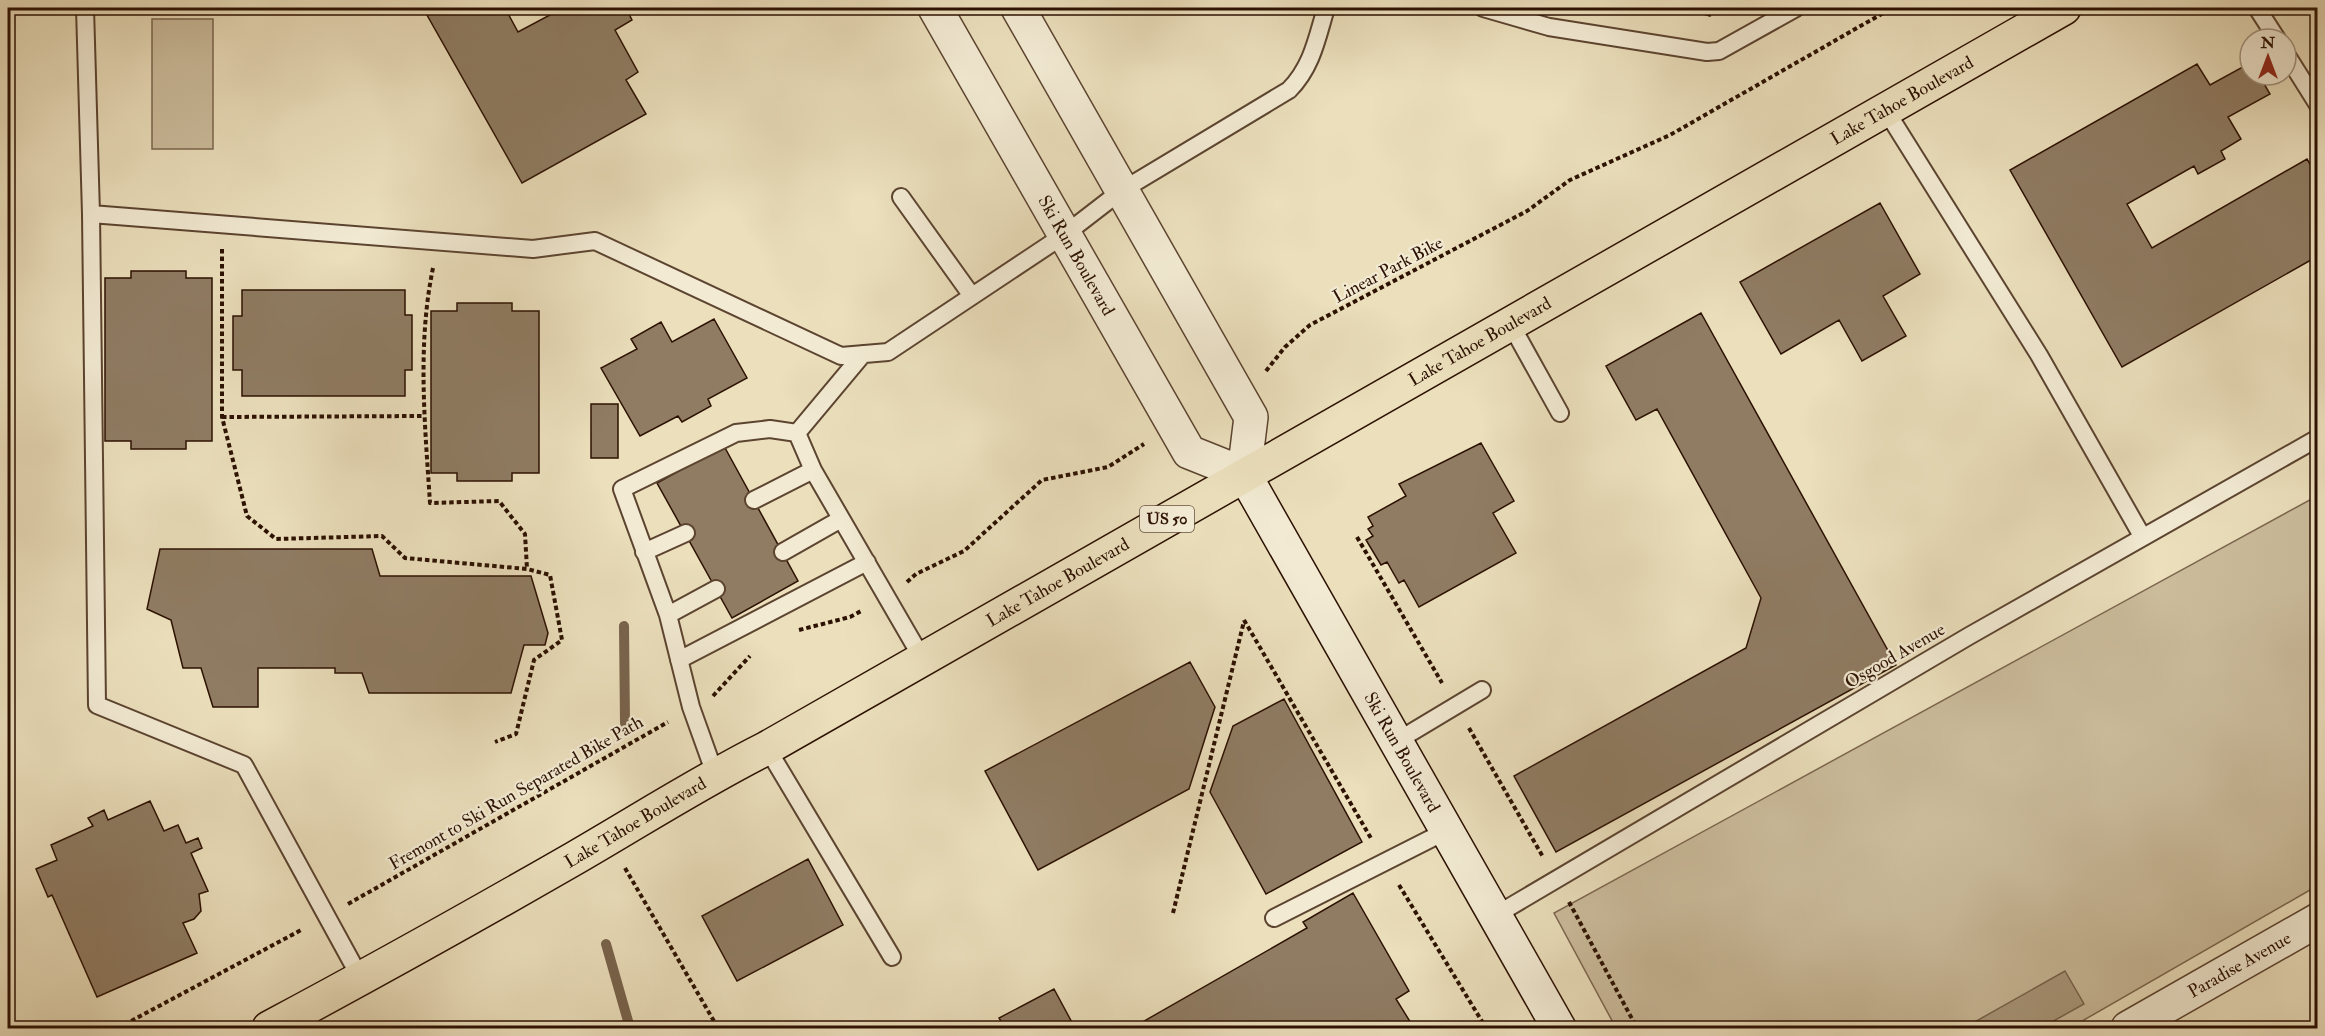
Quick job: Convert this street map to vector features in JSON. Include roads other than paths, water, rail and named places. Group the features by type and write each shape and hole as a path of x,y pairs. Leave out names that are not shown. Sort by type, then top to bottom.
{"highway":[{"name":"Lake Tahoe Boulevard","path":"269,1029 608,839 715,774 767,748 2064,8"}],"street":[{"name":"Ski Run Boulevard","path":"935,8 1189,452 1244,474 1448,830 1558,1029"},
{"path":"1018,8 1251,417 1244,474"},
{"name":"Paradise Avenue","path":"2128,1029 2318,920"}],"lane":[{"path":"85,8 91,214 97,705 244,765 361,979"},
{"path":"91,214 533,249 595,241 841,356 888,352 1064,235 1121,191 1289,90 1303,77 1311,59 1326,8"},
{"path":"1483,8 1549,27 1707,52 1719,51 1796,8"},
{"path":"2257,8 2269,27"},
{"path":"2298,73 2318,105"},
{"path":"1885,109 2039,355 2142,536"},
{"path":"901,197 972,296"},
{"path":"1510,323 1560,413"},
{"path":"796,433 863,354"},
{"path":"715,774 691,707 668,615 622,489 736,434 770,429 796,433"},
{"path":"796,433 813,470 922,658"},
{"name":"Osgood Avenue","path":"1496,915 2142,536 2318,438"},
{"path":"754,500 813,470"},
{"path":"783,552 841,519"},
{"path":"644,552 686,533"},
{"path":"679,660 867,562"},
{"path":"668,615 716,589"},
{"path":"1397,741 1482,690"},
{"path":"767,748 892,957"},
{"path":"1274,918 1448,830"}],"waterway":[{"path":"624,626 625,723"},
{"path":"606,944 630,1028"}]}
